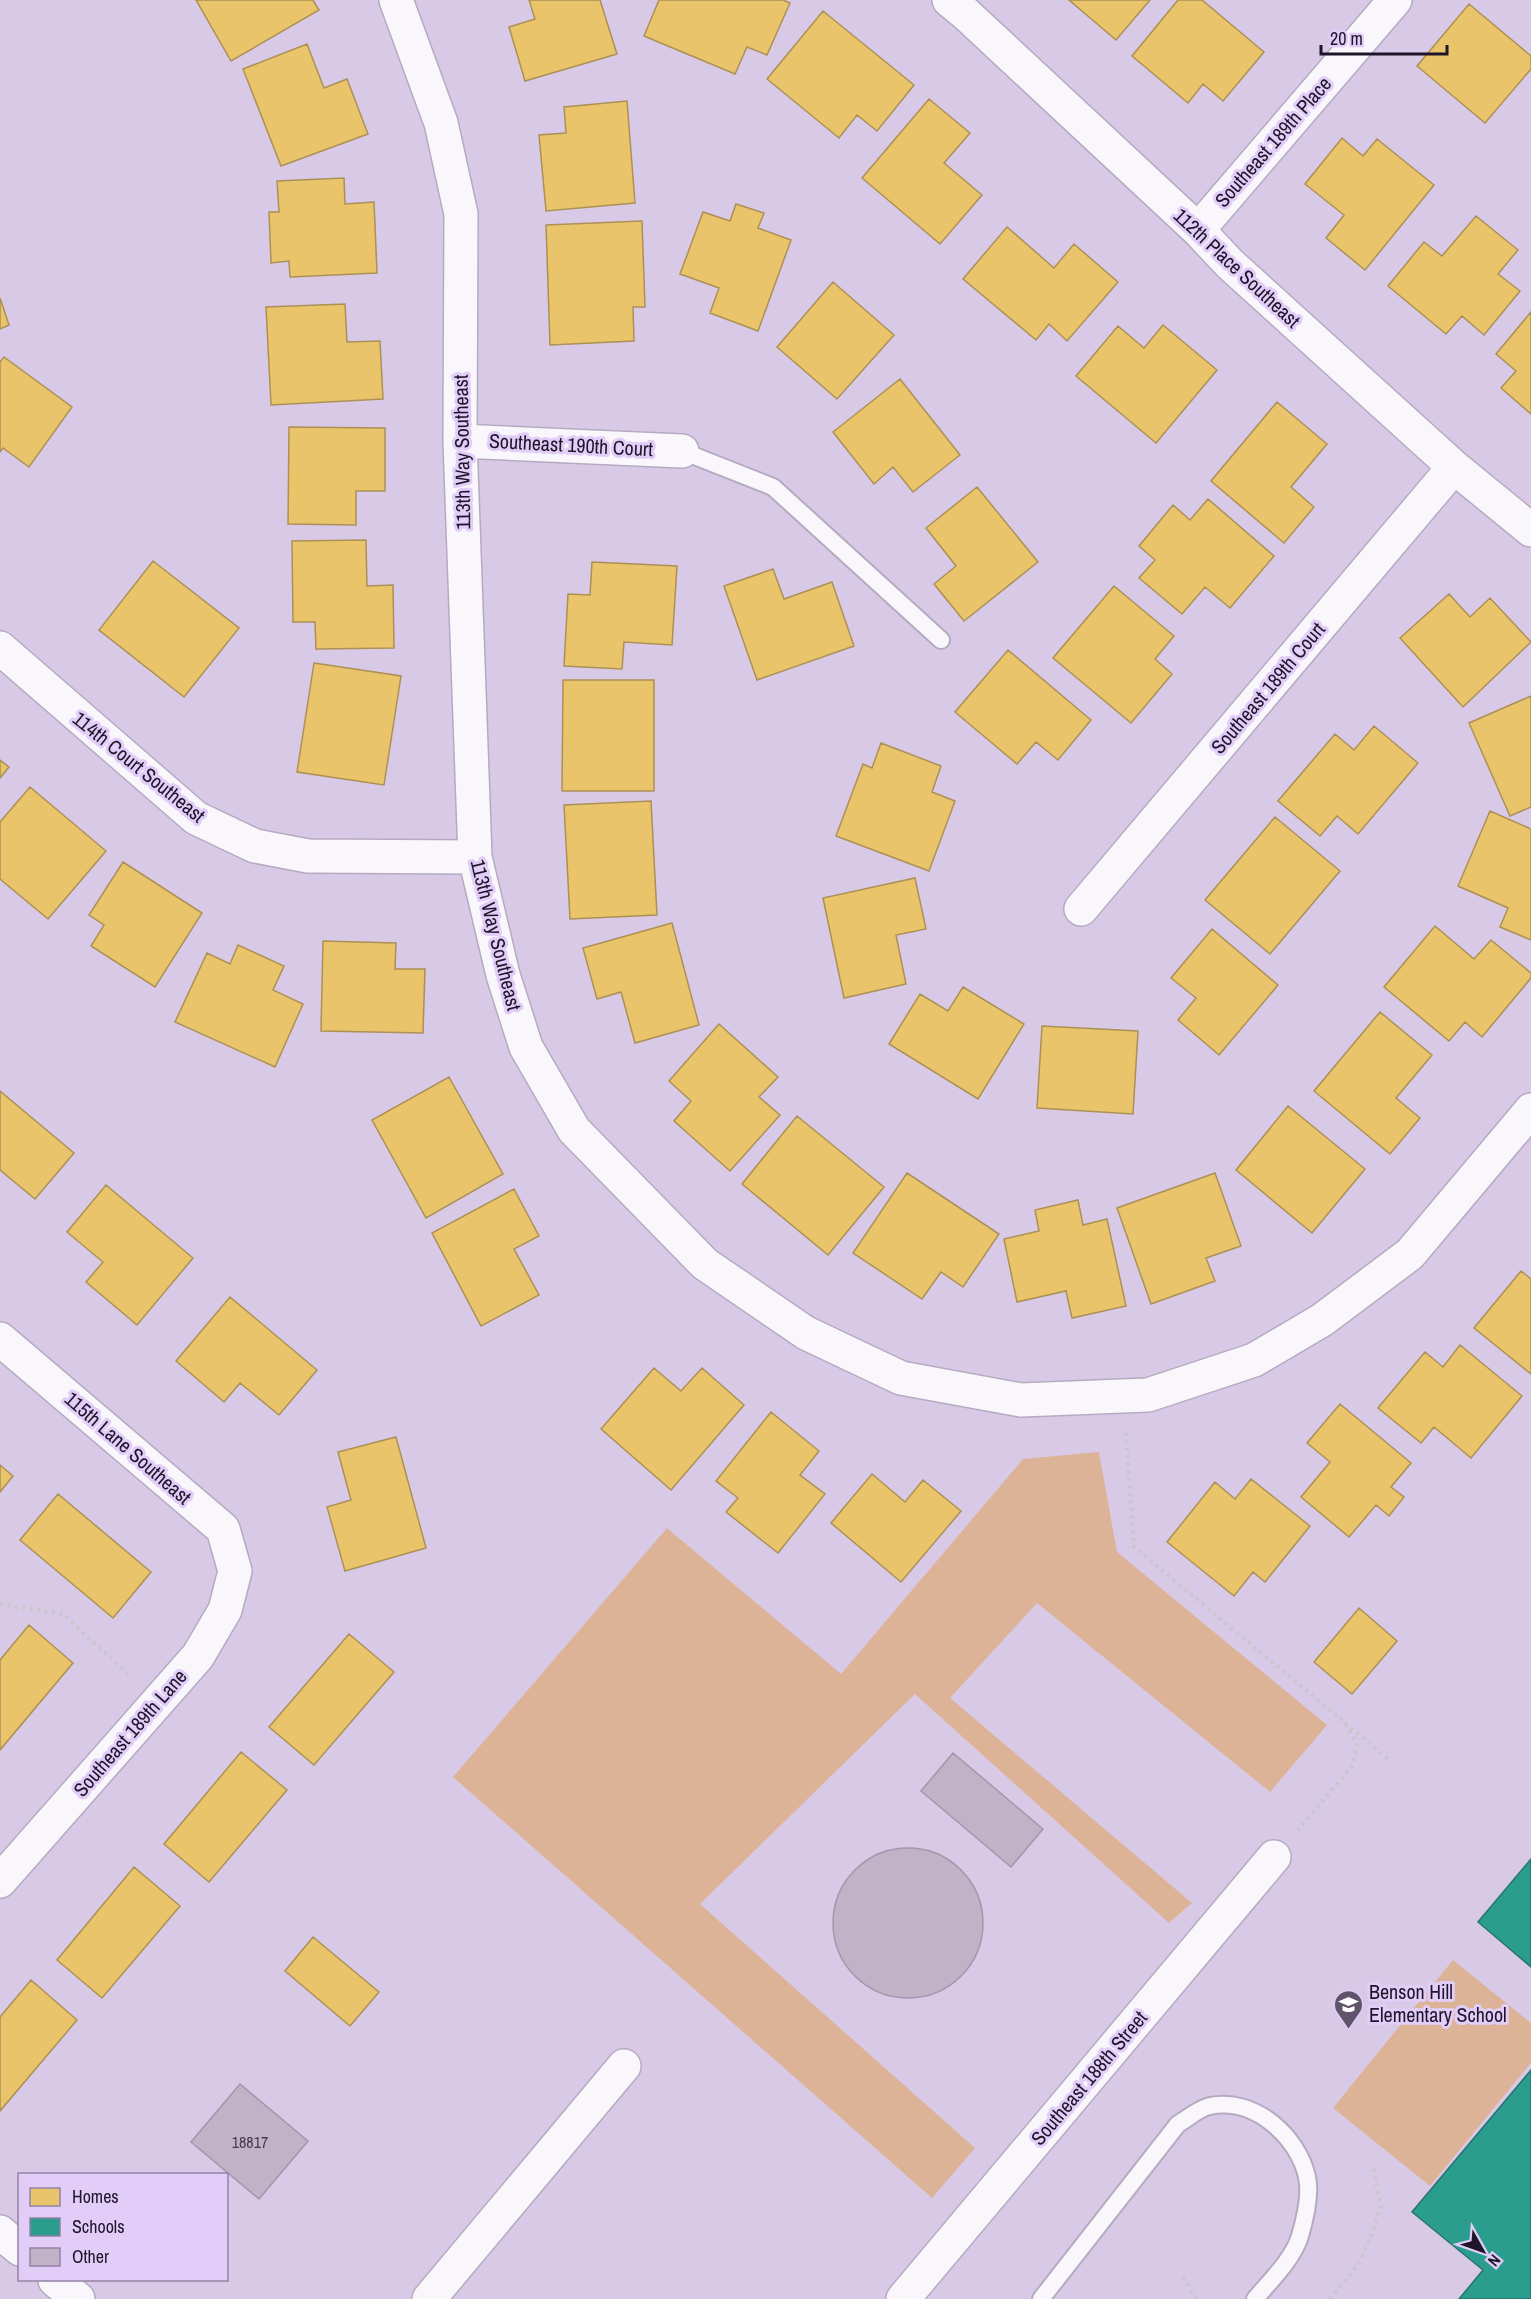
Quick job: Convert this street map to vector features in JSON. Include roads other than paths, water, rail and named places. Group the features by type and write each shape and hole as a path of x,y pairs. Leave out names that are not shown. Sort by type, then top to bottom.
{"street":[{"name":"113th Way Southeast","path":"396,0 441,123 460,214 460,441 475,857 503,975 526,1047 574,1130 705,1264 806,1333 901,1378 1021,1400 1136,1395 1254,1360 1322,1320 1410,1254 1531,1110"},
{"name":"112th Place Southeast","path":"949,0 1198,230 1230,264 1454,467 1531,530"},
{"name":"Southeast 189th Place","path":"1198,230 1395,0"},
{"name":"Southeast 190th Court","path":"460,441 682,451"},
{"name":"Southeast 189th Court","path":"1081,909 1454,467"},
{"name":"114th Court Southeast","path":"0,648 196,818 255,846 308,856 475,857"},
{"name":"115th Lane Southeast","path":"0,1339 223,1529 235,1571"},
{"name":"Southeast 189th Lane","path":"0,1881 198,1656 225,1610 235,1571"},
{"name":"Southeast 188th Street","path":"903,2299 1274,1857"},
{"path":"429,2299 624,2066"},
{"path":"0,2232 18,2247"},
{"path":"56,2281 78,2299"}],"lane":[{"path":"682,451 773,487 941,640"},
{"path":"1041,2299 1178,2124 1208,2106 1234,2105 1261,2115 1283,2132 1295,2148 1308,2178 1308,2201 1299,2238 1283,2265 1255,2299"}],"place":[{"name":"Benson Hill Elementary School","path":"1348,2030"}]}
